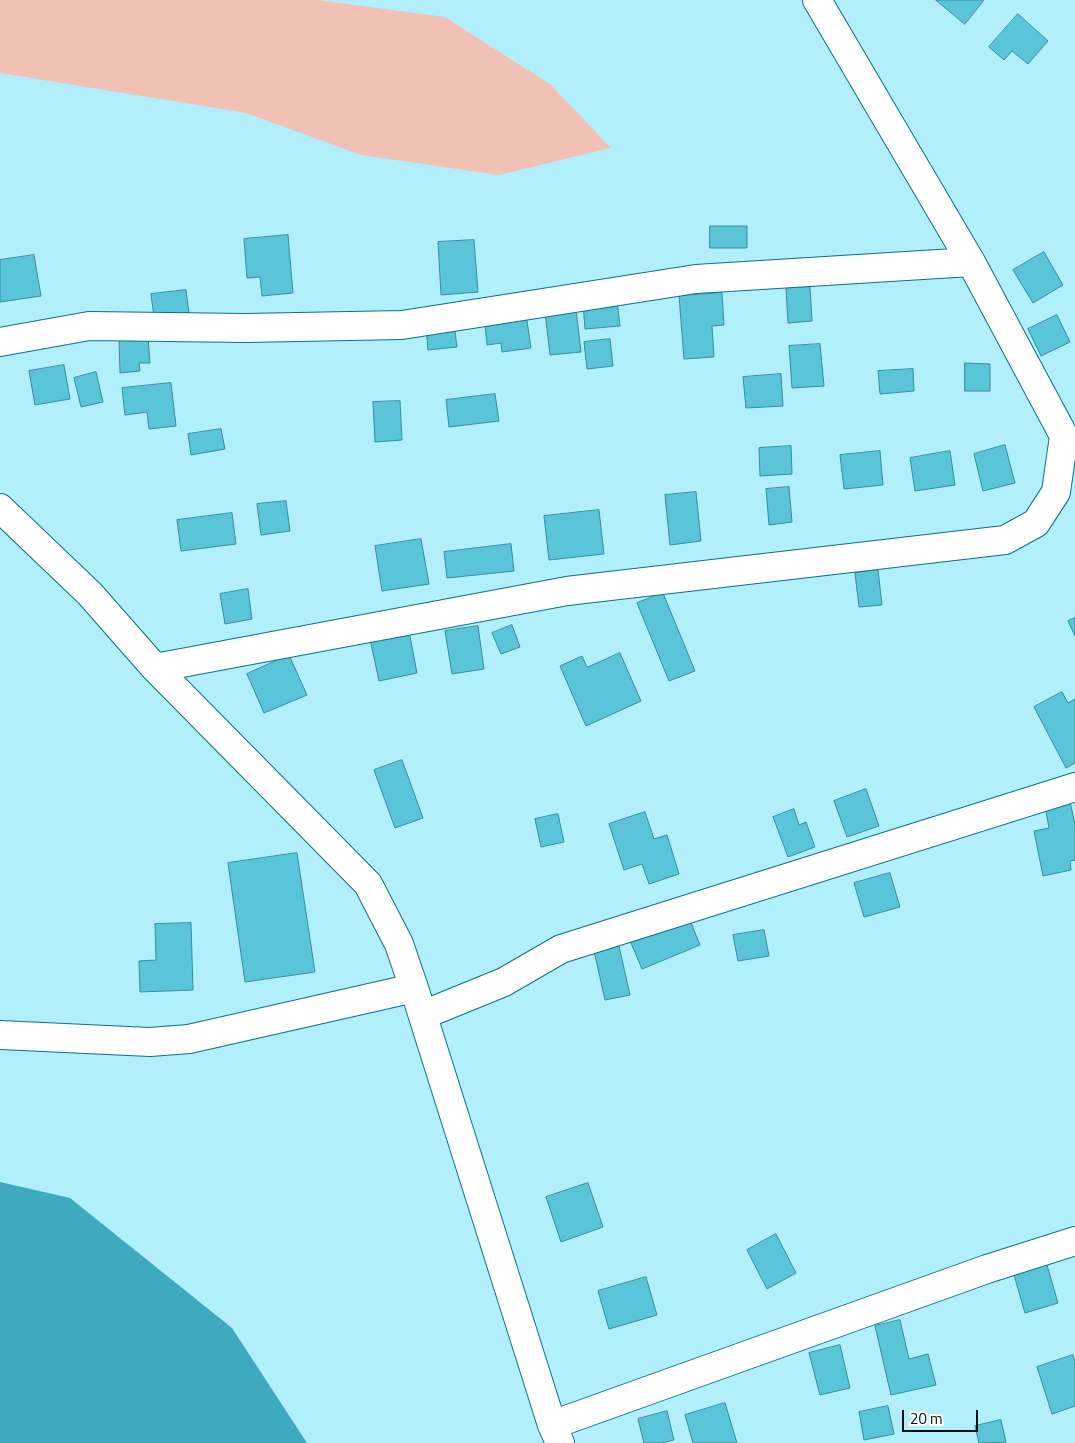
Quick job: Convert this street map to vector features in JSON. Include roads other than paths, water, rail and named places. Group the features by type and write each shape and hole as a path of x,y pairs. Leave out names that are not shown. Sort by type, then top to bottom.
{"street":[{"path":"155,668 567,591 1005,540 1036,523 1056,492 1069,440 971,262 817,0"},
{"path":"0,342 89,326 246,328 402,325 696,279 971,262"},
{"path":"0,508 12,533 90,594 155,668 368,884 399,944 556,1434 987,1269 1075,1240"},
{"path":"423,1015 504,982 562,949 1075,787"},
{"path":"0,1035 150,1042 189,1040 414,988"}],"water":[{"path":"0,1182 70,1198 232,1328 307,1443 0,1443"}]}
